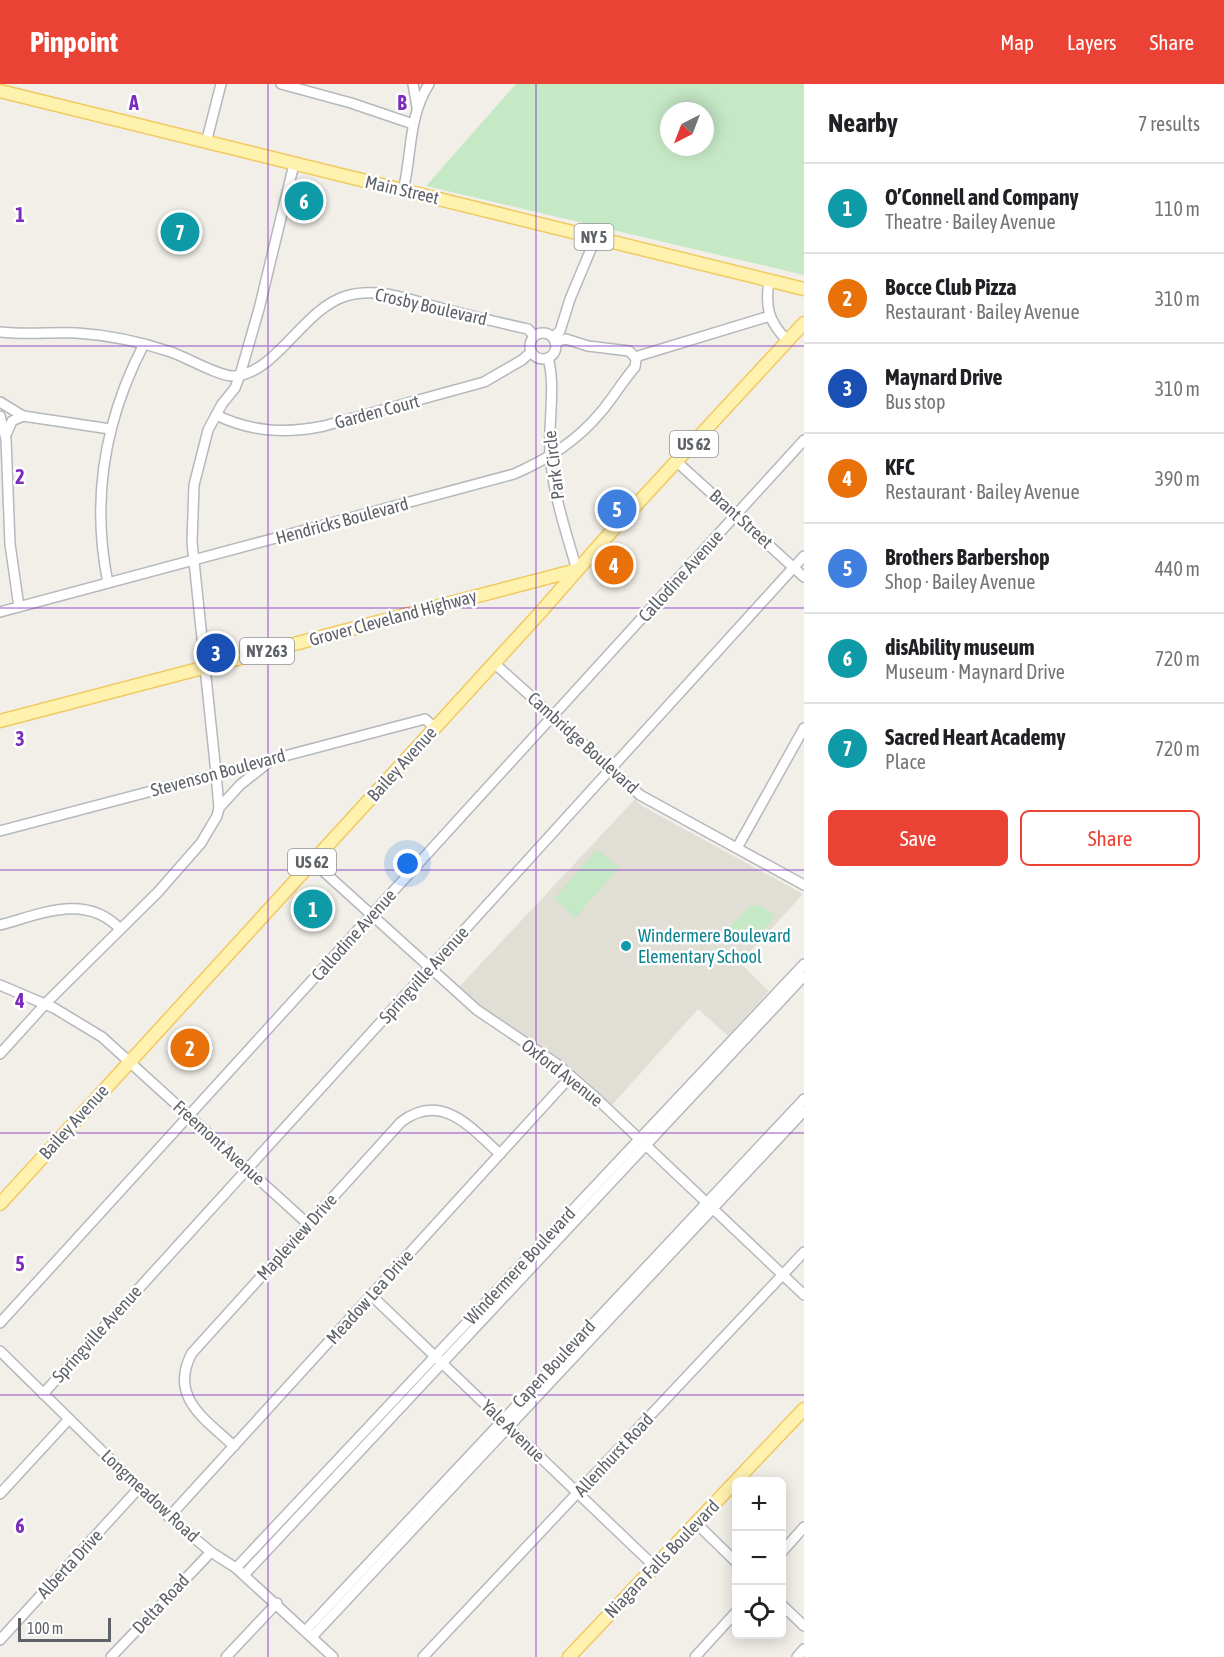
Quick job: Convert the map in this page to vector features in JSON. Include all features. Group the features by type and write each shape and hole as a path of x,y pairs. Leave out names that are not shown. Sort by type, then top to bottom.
{"main road":[{"name":"Main Street","path":"0,91 804,289"},
{"name":"Bailey Avenue","path":"0,1204 804,323"},
{"name":"Grover Cleveland Highway","path":"0,720 577,570"},
{"path":"533,581 549,584 552,589 552,599"},
{"name":"Niagara Falls Boulevard","path":"569,1657 804,1409"}],"street":[{"path":"206,143 221,84"},
{"path":"281,84 351,102 413,123"},
{"path":"413,84 417,109"},
{"path":"403,191 413,123 429,84"},
{"path":"219,808 191,523 194,485 208,430 240,375 259,309 294,165"},
{"path":"534,336 530,342 531,352 537,358 548,358 555,350 554,339 560,331 570,299 596,237"},
{"path":"769,280 766,300 770,315 774,325 788,341"},
{"name":"Crosby Boulevard","path":"240,375 264,364 326,305 345,296 363,292 385,294 528,329 534,336 545,333 554,339 566,339 588,346 629,351 635,357"},
{"path":"635,357 770,315"},
{"path":"0,332 89,334 144,344 178,354 226,376 240,375"},
{"path":"108,583 100,515 103,472 110,429 124,385 144,344"},
{"name":"Garden Court","path":"216,415 260,430 288,432 313,429 484,382 522,360 531,352"},
{"name":"Hendricks Boulevard","path":"0,612 495,481 550,457 578,436 603,410 635,367 635,357"},
{"name":"Park Circle","path":"548,358 552,374 549,412 550,457 556,496 577,570"},
{"path":"0,402 23,416"},
{"path":"0,416 5,437 9,544 19,607"},
{"path":"5,437 8,427 17,417 23,416 110,429"},
{"name":"Callodine Avenue","path":"0,1323 804,440"},
{"name":"Brant Street","path":"677,462 804,577"},
{"name":"Springville Avenue","path":"43,1394 804,555"},
{"name":"Cambridge Boulevard","path":"494,663 640,795 804,885"},
{"name":"Stevenson Boulevard","path":"0,831 425,719 435,728"},
{"path":"737,848 804,728"},
{"path":"0,1054 45,1004 158,892 185,862 209,830 219,808 240,785 273,759"},
{"name":"Oxford Avenue","path":"312,861 429,968 488,1018 571,1076 804,1295"},
{"path":"0,925 60,909 80,908 98,913 120,929"},
{"name":"Windermere Boulevard","path":"240,1571 643,1142 804,964"},
{"name":"Windermere Boulevard","path":"643,1142 804,976"},
{"name":"Freemont Avenue","path":"0,985 45,1004 87,1026 130,1061 308,1224"},
{"name":"Meadow Lea Drive","path":"169,1517 571,1076"},
{"name":"Capen Boulevard","path":"710,1206 804,1098"},
{"name":"Mapleview Drive","path":"234,1446 196,1411 190,1402 184,1384 188,1359 308,1224 401,1122 414,1114 439,1110 453,1115 500,1154"},
{"name":"Capen Boulevard","path":"309,1634 710,1206 804,1111"},
{"name":"Allenhurst Road","path":"423,1657 804,1252"},
{"name":"Yale Avenue","path":"372,1296 654,1566"},
{"name":"Longmeadow Road","path":"0,1351 169,1517 240,1571 333,1657"},
{"path":"0,1494 69,1419"},
{"name":"Alberta Drive","path":"0,1640 140,1488"},
{"path":"696,1523 732,1558"},
{"path":"786,1547 804,1527"},
{"name":"Delta Road","path":"111,1657 211,1551"},
{"path":"225,1657 277,1603"},
{"path":"786,1609 804,1626"},
{"path":"695,1657 732,1616"},
{"path":"797,1657 804,1649"}],"shaded area":[{"path":"635,799 642,806 803,894 740,963 769,991 728,1036 698,1009 612,1105 556,1056 493,1015 459,987"}],"green space":[{"path":"516,84 804,84 804,275 426,186"},
{"path":"597,849 619,868 575,918 554,899"},
{"path":"757,905 776,916 753,942 741,941 728,928 750,906"}],"place":[{"name":"disAbility museum","path":"304,201"},
{"name":"Sacred Heart Academy","path":"180,232"},
{"name":"Brothers Barbershop","path":"617,509"},
{"name":"KFC","path":"614,565"},
{"name":"Maynard Drive","path":"216,653"},
{"name":"O’Connell and Company","path":"313,909"},
{"name":"Windermere Boulevard Elementary School","path":"626,946"},
{"name":"Bocce Club Pizza","path":"190,1048"}]}
